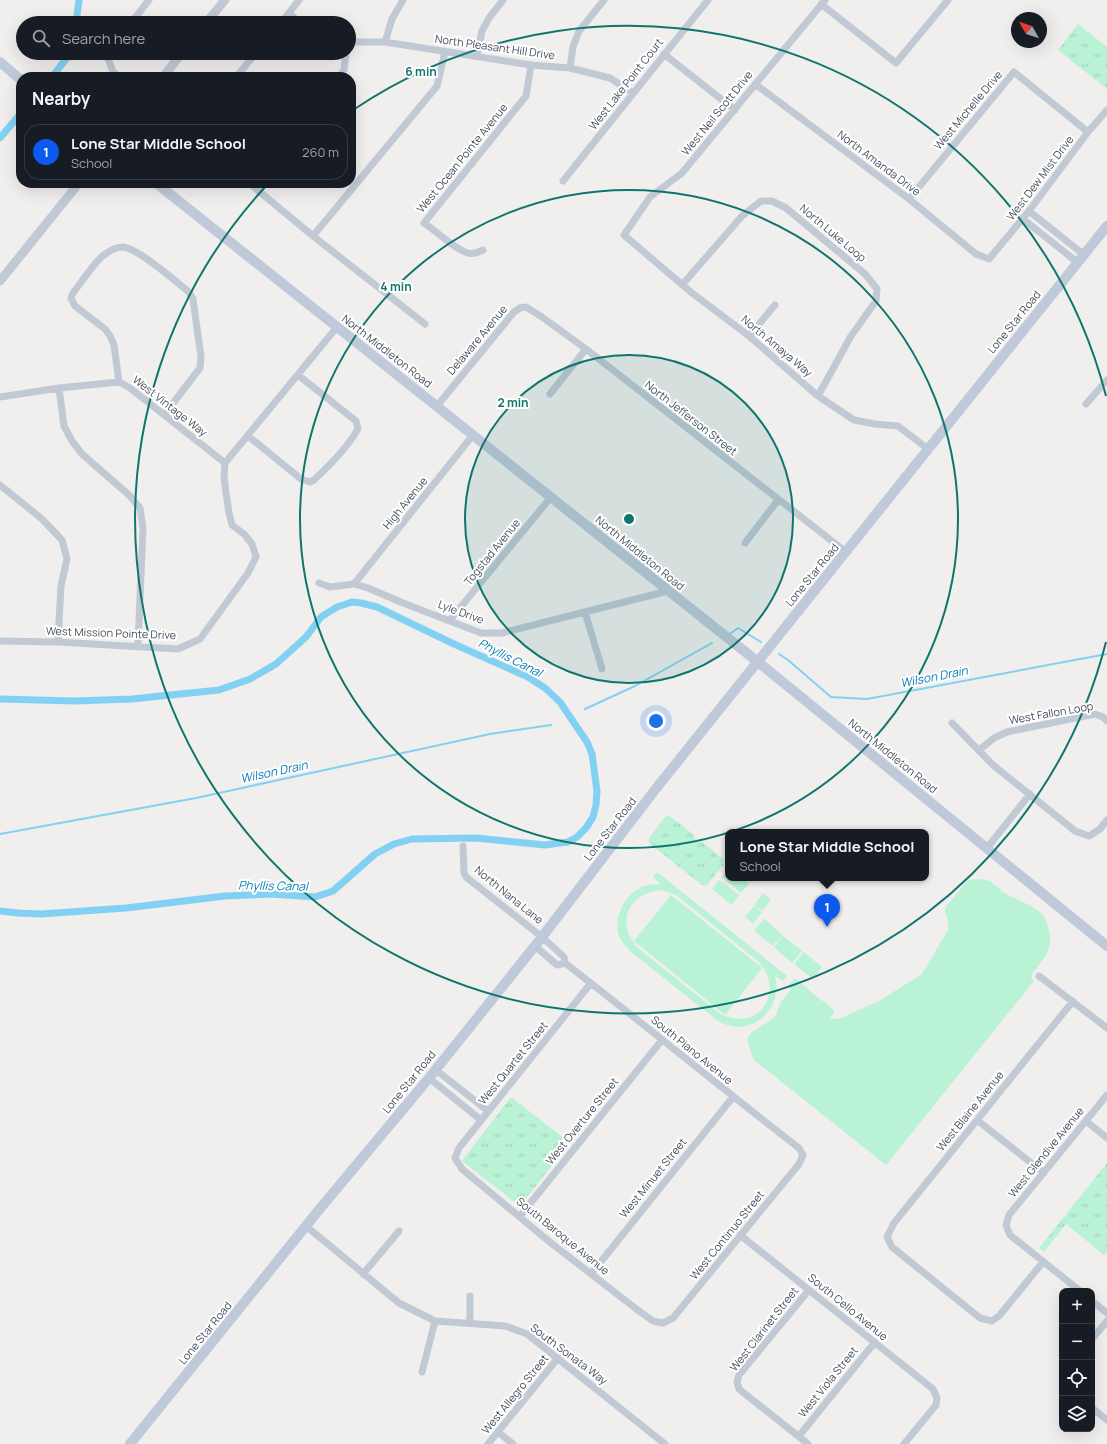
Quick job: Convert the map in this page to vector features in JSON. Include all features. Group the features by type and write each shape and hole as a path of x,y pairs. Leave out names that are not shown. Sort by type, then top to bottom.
{"main road":[{"path":"0,62 16,76"},
{"name":"North Middleton Road","path":"162,188 758,662 1107,946"},
{"name":"Lone Star Road","path":"130,1444 306,1226 436,1070 535,946 658,786 1107,226"}],"street":[{"path":"136,16 149,0"},
{"path":"211,16 224,0"},
{"path":"286,16 299,0"},
{"path":"385,42 392,18 403,0"},
{"path":"477,56 482,31 489,18 503,0"},
{"path":"570,68 573,47 579,31 604,0"},
{"name":"West Lake Point Court","path":"563,182 708,0"},
{"path":"823,2 896,62 948,0"},
{"name":"West Neil Scott Drive","path":"624,235 650,197 682,173 823,2"},
{"path":"288,13 292,16"},
{"name":"North Pleasant Hill Drive","path":"356,42 385,42 531,65 570,68 610,78 633,93"},
{"path":"356,184 437,86 445,52"},
{"path":"664,54 735,110"},
{"path":"109,60 113,72"},
{"path":"167,72 176,60"},
{"path":"240,72 250,60"},
{"path":"343,72 345,60"},
{"name":"West Ocean Pointe Avenue","path":"483,250 475,254 460,250 424,223 526,96 531,65"},
{"name":"West Michelle Drive","path":"909,199 1014,72 1088,132"},
{"name":"North Amanda Drive","path":"755,84 909,199 976,254 990,258"},
{"name":"West Dew Mist Drive","path":"990,258 1023,219 1088,132 1107,110"},
{"path":"0,281 75,188"},
{"path":"255,188 313,236 425,324"},
{"path":"313,236 353,188"},
{"name":"North Luke Loop","path":"682,284 742,216 761,201 772,201 786,208 865,274 877,289 876,301 851,336 818,396"},
{"path":"1029,211 1080,258"},
{"path":"1023,219 1080,258"},
{"name":"North Amaya Way","path":"624,235 682,284 749,336 818,396 854,420 898,426 928,449"},
{"path":"119,382 114,345 110,336 105,328 75,306 71,298 73,293 103,255 114,248 122,247 131,248 140,254 189,292 193,299 201,357 200,368 164,415"},
{"path":"749,336 774,305"},
{"name":"North Jefferson Street","path":"520,308 526,307 586,349 846,552"},
{"name":"Delaware Avenue","path":"437,406 514,312 520,308"},
{"path":"225,463 337,327"},
{"path":"550,394 586,349"},
{"path":"248,436 301,479 310,482 335,460 350,443 358,429 356,421 298,375"},
{"path":"1086,404 1107,380"},
{"name":"West Vintage Way","path":"0,397 59,388 119,382 130,388 225,463"},
{"path":"59,388 64,426 72,441 82,454 129,494 140,508 143,528 138,645"},
{"name":"High Avenue","path":"354,584 473,435"},
{"name":"West Mission Pointe Drive","path":"0,641 138,645 178,648 200,639 248,573 256,557 252,544 244,534 232,525 224,476 225,463"},
{"path":"0,485 42,520 62,540 67,559 61,586 58,642"},
{"name":"Togstad Avenue","path":"450,620 550,497"},
{"path":"745,543 778,500"},
{"name":"Lyle Drive","path":"319,583 330,587 354,584 368,588 482,633 502,633 668,591"},
{"path":"585,612 602,669"},
{"name":"West Fallon Loop","path":"979,750 994,738 1007,732 1095,714 1103,716 1107,721"},
{"path":"952,723 993,765 1075,831 1089,836 1100,829 1107,820"},
{"path":"987,848 1030,794"},
{"name":"North Nana Lane","path":"463,846 464,873 466,877 542,937"},
{"name":"South Piano Avenue","path":"542,937 564,957 565,963 799,1148 803,1155"},
{"name":"South Piano Avenue","path":"535,946 557,965 565,963"},
{"path":"1039,976 1107,1028"},
{"name":"West Quartet Street","path":"455,1158 459,1148 591,983"},
{"name":"West Blaine Avenue","path":"1043,1262 999,1316 992,1321 980,1318 892,1247 887,1237 894,1223 1073,1001"},
{"name":"West Overture Street","path":"520,1216 662,1040"},
{"path":"436,1070 488,1112"},
{"path":"429,1078 481,1120"},
{"name":"West Glendive Avenue","path":"1043,1262 1010,1235 1006,1225 1009,1215 1107,1095"},
{"name":"West Minuet Street","path":"591,1274 733,1097"},
{"path":"977,1120 1044,1173"},
{"path":"1086,1121 1107,1138"},
{"name":"West Continuo Street","path":"663,1323 673,1318 799,1164 803,1155"},
{"name":"South Baroque Avenue","path":"455,1158 462,1169 551,1243 653,1322 663,1323"},
{"name":"South Sonata Way","path":"306,1226 399,1303 435,1321 505,1326 527,1334 665,1444"},
{"path":"364,1274 399,1231"},
{"name":"South Cello Avenue","path":"740,1235 933,1389 937,1398 936,1405 904,1444"},
{"path":"1043,1262 1076,1288"},
{"name":"West Clarinet Street","path":"799,1436 739,1389 737,1382 739,1376 809,1290"},
{"path":"470,1296 470,1323"},
{"path":"1095,1303 1107,1312"},
{"path":"422,1372 435,1321"},
{"path":"1095,1335 1107,1321"},
{"name":"West Viola Street","path":"799,1436 875,1342"},
{"name":"West Allegro Street","path":"488,1444 558,1358"},
{"path":"1095,1410 1107,1420"},
{"path":"498,1432 513,1444"},
{"path":"799,1436 808,1444"}],"green space":[{"path":"1078,24 1107,47 1107,89 1058,50"},
{"path":"670,816 694,835 695,840 700,840 723,859 724,864 707,885 702,885 649,843 649,838 665,817"},
{"path":"657,872 787,976 783,981 775,976 776,995 773,1003 762,1018 746,1026 736,1027 726,1025 718,1021 630,951 624,944 619,936 618,929 621,909 629,896 640,888 647,885 661,884 653,877","holes":["661,890 676,895 760,963 767,975 770,987 768,998 763,1008 755,1015 745,1019 732,1018 719,1013 638,948 631,938 627,929 626,919 628,911 633,903 640,897 650,892"]},
{"path":"719,880 739,895 732,905 712,889"},
{"path":"968,880 987,880 1004,893 1029,905 1042,914 1050,934 1049,947 1044,958 1032,974 1031,978 1034,981 886,1165 754,1060 748,1044 748,1038 751,1033 775,1017 781,1002 791,989 788,986 795,978 821,1000 816,1008 822,1000 835,1011 830,1018 839,1019 879,1001 922,974 948,930 945,910 946,907"},
{"path":"727,881 746,881 749,884 741,893"},
{"path":"763,893 771,900 762,911 754,905"},
{"path":"671,895 762,968 725,1015 634,941"},
{"path":"754,906 762,912 753,924 745,917"},
{"path":"764,919 783,935 773,946 754,931"},
{"path":"783,936 802,951 792,963 774,947"},
{"path":"804,952 822,967 813,979 794,964"},
{"path":"511,1097 570,1143 520,1206 462,1161"},
{"path":"1107,1163 1107,1251 1104,1255 1066,1224 1044,1252 1039,1248"}],"waterway":[{"name":"Phyllis Canal","path":"77,16 79,0"},
{"name":"Phyllis Canal","path":"56,72 65,60"},
{"name":"Phyllis Canal","path":"0,138 16,119"},
{"name":"Phyllis Canal","path":"0,699 75,701 132,699 219,690 250,679 276,664 306,637 321,617 337,607 352,602 361,603 377,607 528,677 545,688 560,702 587,742 592,754 597,791 593,817 586,828 577,837 568,842 545,845 476,838 412,839 394,844 375,854 333,891 315,897 271,894 225,896 126,908 41,914 0,911"},
{"name":"Wilson Drain","path":"731,633 738,628 761,642"},
{"name":"Wilson Drain","path":"585,709 635,686 712,643"},
{"name":"Wilson Drain","path":"779,654 831,697 867,699 1107,654"},
{"name":"Wilson Drain","path":"0,834 196,798 490,734 551,725"}],"place":[{"name":"Lone Star Middle School","path":"827,927"}]}
